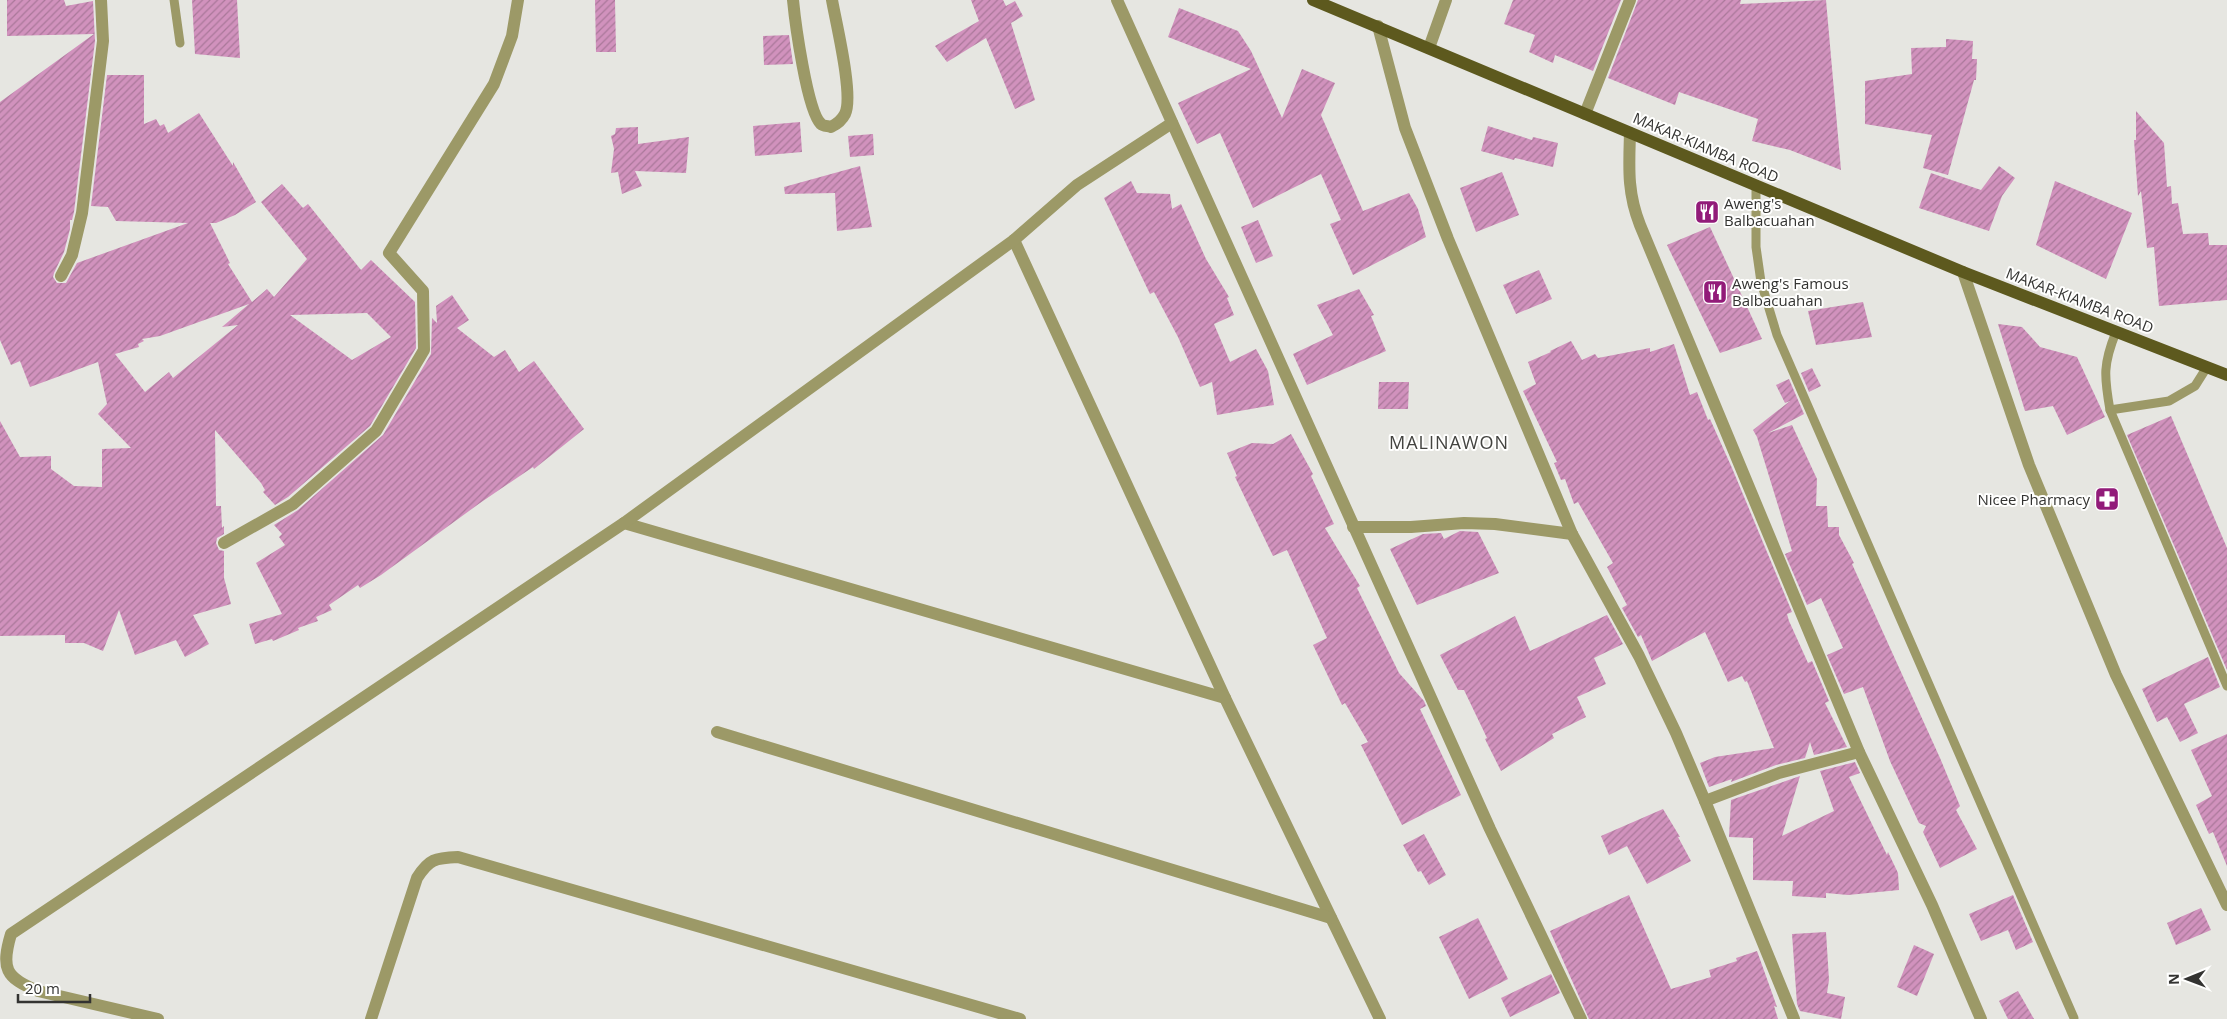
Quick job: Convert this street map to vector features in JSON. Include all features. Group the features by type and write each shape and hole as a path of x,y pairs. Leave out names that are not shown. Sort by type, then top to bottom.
{"main road":[{"name":"MAKAR-KIAMBA ROAD","path":"1313,0 1963,272 2227,375"}],"street":[{"path":"61,276 72,254 82,214 103,41 101,0"},
{"path":"224,543 293,504 376,432 424,350 423,291 388,253 494,84 512,36 518,0"},
{"path":"793,0 808,89 815,115 821,124 831,128 840,122 846,113 848,91 832,0"},
{"path":"1117,0 1490,829 1581,1019"},
{"path":"1429,48 1446,0"},
{"path":"1585,114 1630,0"},
{"path":"1378,26 1404,128 1448,239 1572,534 1639,656 1676,732 1794,1019"},
{"path":"158,1019 38,992 22,984 9,973 5,956 11,934 624,523 1014,240 1076,185 1172,123"},
{"path":"1630,133 1629,184 1632,204 1859,752 1932,905 1981,1019"},
{"path":"1014,240 1225,698 1380,1019"},
{"path":"1963,272 2029,465 2116,675 2227,905"},
{"path":"624,523 1225,698"},
{"path":"1353,527 1412,527 1472,523 1496,524 1572,534"},
{"path":"717,732 1332,918"},
{"path":"1705,801 1779,773 1859,752"},
{"path":"371,1019 417,878 426,863 440,858 458,857 1018,1019"}],"lane":[{"path":"174,0 180,43"},
{"path":"1756,186 1756,247 1761,282 1777,335 2074,1018"},
{"path":"2116,332 2107,355 2104,374 2110,410 2227,686"},
{"path":"2110,410 2168,401 2195,386 2207,368"}],"building":[{"path":"7,0 64,0 66,6 93,1 95,41 74,212 72,220 70,220 70,229 64,252 53,277 57,283 66,283 77,263 188,223 116,221 108,207 91,206 107,75 144,75 144,124 156,119 160,126 164,124 168,133 199,113 233,166 233,162 256,202 235,215 216,223 210,223 230,263 228,264 252,302 267,289 274,297 307,259 261,202 282,184 303,208 308,204 361,270 371,260 415,302 416,348 370,426 288,497 275,505 263,492 265,490 261,483 215,430 216,506 221,506 222,528 224,526 224,534 217,538 216,543 219,550 224,551 224,578 231,604 193,615 209,644 185,657 176,640 135,655 119,610 103,651 84,643 65,643 65,635 0,636 0,421 20,457 51,456 51,469 74,486 102,487 102,449 131,448 98,414 107,404 98,362 30,387 20,361 11,365 0,340 0,102 94,34 7,36","holes":["249,304 222,327 238,325 173,378 169,372 145,392 115,354 139,347 138,344 144,341 142,339 160,336","367,313 391,337 352,360 290,315"]},
{"path":"192,0 237,0 240,58 195,54"},
{"path":"595,0 615,0 616,52 596,52"},
{"path":"971,0 1003,0 1006,6 1015,1 1023,16 1011,23 1035,100 1015,109 986,38 947,62 935,46 979,21"},
{"path":"1513,0 1621,0 1593,71 1555,55 1553,63 1529,52 1535,35 1504,24"},
{"path":"1638,0 1741,0 1740,4 1826,0 1841,170 1790,150 1752,141 1758,119 1679,92 1675,105 1608,78"},
{"path":"1179,8 1238,31 1251,51 1282,118 1302,69 1335,83 1321,115 1363,211 1409,193 1418,209 1426,237 1353,275 1330,224 1341,220 1321,174 1253,208 1220,133 1197,144 1178,103 1251,69 1168,37"},
{"path":"789,35 793,64 764,65 763,36"},
{"path":"1946,39 1973,41 1972,59 1977,59 1976,80 1974,80 1948,175 1923,168 1932,135 1865,124 1865,81 1912,74 1911,48 1946,47"},
{"path":"2136,111 2164,143 2167,187 2171,186 2172,204 2178,203 2183,234 2208,233 2209,245 2227,245 2227,300 2159,306 2154,247 2147,248 2141,191 2138,196 2134,140 2136,140"},
{"path":"800,122 802,152 755,156 753,126"},
{"path":"1488,126 1532,140 1533,137 1558,143 1553,167 1515,158 1514,160 1481,151"},
{"path":"638,127 638,144 689,137 686,173 635,171 642,186 622,194 618,172 611,173 614,149 611,136 615,134 616,128"},
{"path":"873,134 874,155 850,157 848,136"},
{"path":"860,166 872,227 837,231 835,193 785,194 784,187"},
{"path":"1999,166 2015,178 2002,196 1989,231 1919,208 1931,173 1981,190"},
{"path":"1502,172 1519,215 1476,232 1460,188"},
{"path":"1131,181 1137,193 1170,194 1172,209 1181,204 1206,259 1229,297 1227,298 1234,315 1214,324 1230,362 1256,349 1268,371 1274,405 1217,415 1212,382 1200,387 1178,337 1154,292 1150,294 1104,198"},
{"path":"2055,181 2132,213 2106,279 2036,245"},
{"path":"1258,220 1273,256 1256,263 1241,227"},
{"name":"Aweng's Famous Balbacuahan","path":"1710,227 1762,339 1720,353 1667,245"},
{"path":"1539,270 1552,299 1516,314 1503,285"},
{"path":"1359,289 1374,315 1371,316 1386,351 1307,385 1293,354 1333,335 1317,305"},
{"path":"452,295 469,320 457,328 494,357 505,350 519,372 534,361 584,429 534,469 533,467 480,503 381,575 360,588 358,585 329,605 332,610 316,617 318,621 298,628 299,630 273,641 272,639 255,644 249,624 282,614 256,563 285,545 279,537 282,534 274,525 298,510 383,435 431,354 432,318 437,323 436,306"},
{"path":"1863,302 1872,337 1816,345 1808,311"},
{"path":"1998,324 2022,327 2040,347 2077,357 2105,417 2067,435 2053,406 2025,411"},
{"path":"1571,341 1582,360 1595,354 1598,358 1650,348 1650,352 1674,344 1690,395 1697,392 1708,420 1710,419 1732,468 1792,612 1787,614 1789,621 1808,663 1812,661 1829,701 1825,703 1847,747 1814,755 1810,742 1805,758 1776,765 1731,782 1732,779 1709,787 1700,763 1715,757 1774,748 1747,681 1745,682 1742,676 1728,682 1705,632 1652,661 1641,635 1638,637 1622,608 1627,605 1607,567 1613,563 1578,502 1574,504 1565,479 1561,480 1554,463 1557,462 1523,391 1536,384 1528,362"},
{"path":"1812,368 1821,386 1809,392 1801,373"},
{"path":"1789,379 1804,414 1768,433 1792,425 1817,479 1816,506 1827,506 1828,527 1839,527 1839,535 1854,563 1852,564 1960,806 1956,810 1977,849 1940,868 1923,832 1926,826 1919,823 1890,761 1863,687 1844,694 1827,655 1843,648 1821,598 1807,605 1785,554 1792,551 1757,437 1753,430 1790,401 1785,403 1776,385"},
{"path":"1379,382 1409,382 1408,409 1378,409"},
{"path":"2171,416 2227,548 2227,670 2127,435"},
{"path":"1291,434 1313,474 1311,476 1334,524 1325,528 1360,586 1357,588 1399,673 1424,701 1426,706 1420,709 1461,795 1402,825 1361,745 1368,742 1345,703 1342,705 1313,645 1327,638 1287,550 1273,556 1235,477 1237,476 1227,453 1252,443 1273,444"},
{"path":"1460,531 1478,532 1499,573 1417,605 1390,549 1423,534 1441,533 1444,539"},
{"path":"1607,615 1623,644 1594,658 1606,684 1577,697 1586,717 1552,734 1554,738 1501,771 1464,690 1458,690 1440,655 1515,616 1530,651"},
{"path":"2208,657 2220,687 2184,704 2198,733 2180,742 2167,717 2157,722 2142,689"},
{"path":"2227,734 2227,866 2213,832 2209,834 2196,805 2212,796 2191,750"},
{"path":"1855,762 1860,773 1849,777 1887,855 1888,852 1898,873 1899,890 1848,895 1826,893 1826,898 1792,896 1793,881 1753,880 1753,838 1729,837 1731,800 1800,776 1782,836 1834,811 1820,771"},
{"path":"1663,809 1680,837 1678,837 1691,861 1647,884 1627,846 1609,855 1601,836"},
{"path":"1424,834 1446,875 1429,885 1421,871 1418,872 1403,845"},
{"path":"1629,895 1671,989 1711,977 1709,970 1737,961 1736,958 1757,951 1777,1007 1774,1006 1778,1019 1589,1019 1550,931"},
{"path":"2013,895 2033,942 2016,950 2008,930 1981,941 1969,914"},
{"path":"2201,908 2211,930 2176,945 2167,923"},
{"path":"1478,918 1508,979 1469,999 1439,937"},
{"path":"1826,932 1829,980 1827,993 1845,997 1841,1019 1800,1011 1797,1004 1792,934"},
{"path":"1914,945 1934,954 1917,996 1897,987"},
{"path":"1551,974 1560,993 1510,1017 1501,998"},
{"path":"2018,991 2034,1019 2008,1019 1999,1001"}],"place":[{"name":"Aweng's Balbacuahan","path":"1707,212"},
{"name":"Aweng's Famous Balbacuahan","path":"1715,292"},
{"name":"Nicee Pharmacy","path":"2107,499"}],"district":[{"name":"MALINAWON","path":"1449,442"}]}
